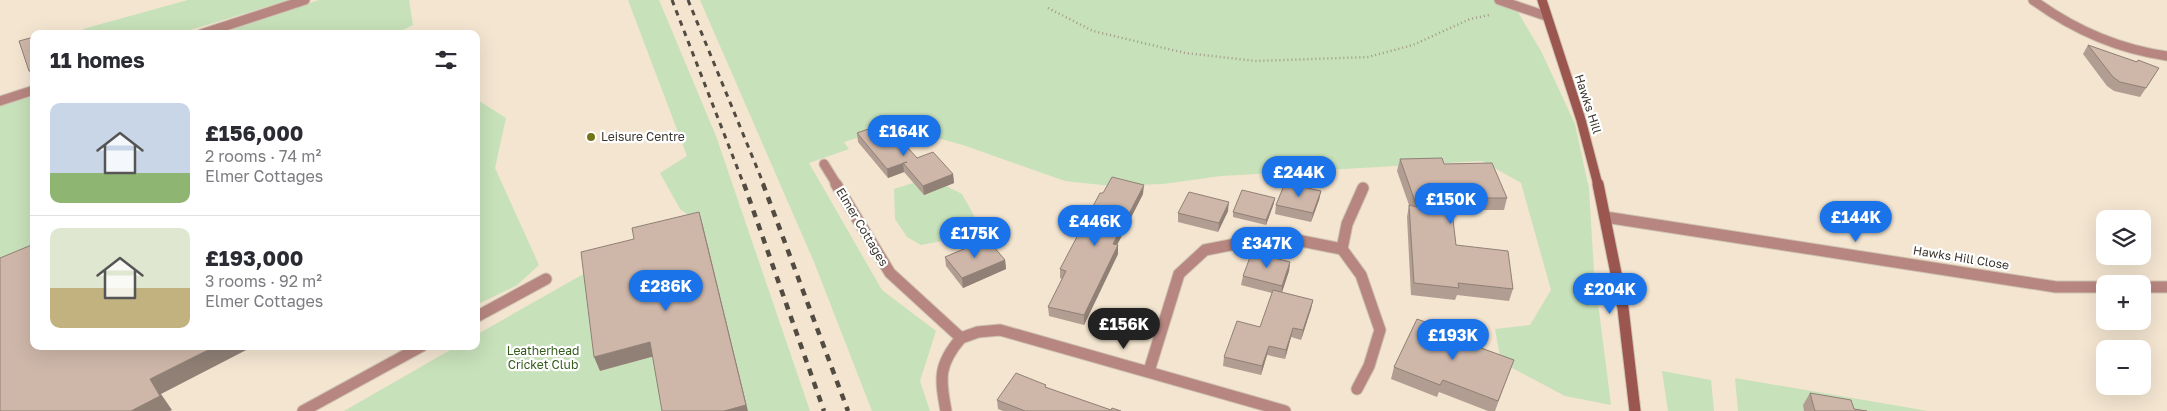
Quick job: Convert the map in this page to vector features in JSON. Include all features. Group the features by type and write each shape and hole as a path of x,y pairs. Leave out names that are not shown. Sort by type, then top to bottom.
{"main road":[{"name":"Hawks Hill","path":"1542,0 1586,137 1605,216 1629,349 1635,411"}],"street":[{"path":"213,30 305,0"},
{"path":"1499,0 1546,16"},
{"path":"2033,0 2048,12 2101,39 2150,54 2167,56"},
{"path":"0,101 30,91"},
{"name":"Elmer Cottages","path":"824,164 890,273 962,338"},
{"path":"1342,249 1347,224 1363,188"},
{"name":"Hawks Hill Close","path":"1605,216 2056,288 2096,287"},
{"path":"1149,371 1179,274 1206,250 1243,241 1276,236 1342,249 1361,275 1380,330 1369,366 1357,389"},
{"path":"480,315 546,279"},
{"path":"2151,287 2167,287"},
{"path":"946,411 940,375 947,354 962,338 978,332 1000,330 1285,411"},
{"path":"303,411 415,350"}],"path":[{"path":"1048,8 1093,31 1185,53 1256,61 1368,57 1413,46 1470,19 1496,13"}],"green space":[{"path":"188,0 289,0 190,30 83,29"},
{"path":"319,0 409,0 413,25 403,30 228,30"},
{"path":"628,0 659,0 716,136 810,411 748,411 703,226 680,209 660,173 687,156"},
{"path":"700,0 1516,0 1516,9 1541,51 1575,124 1589,189 1594,272 1611,405 1565,396 1501,362 1495,329 1530,325 1551,290 1521,183 1482,161 1221,176 1163,184 1111,186 1065,181 963,145 890,125 885,129 844,142 849,149 809,163 882,290 936,331 920,381 930,411 872,411 814,262"},
{"path":"30,95 30,262 0,274 0,105"},
{"path":"480,102 506,118 495,168 539,265 516,286 480,303"},
{"path":"913,183 946,186 962,194 976,219 962,237 921,245 907,237 895,219 894,189"},
{"name":"Leatherhead Cricket Club","path":"587,272 600,371 655,356 665,411 344,411 450,350 480,350 480,333"},
{"path":"1662,371 1711,380 1714,411 1668,411"},
{"path":"1735,378 1928,411 1738,411"}],"building":[{"path":"30,38 30,71 29,71 19,41"},
{"path":"2088,45 2159,68 2146,88 2120,82 2113,77"},
{"path":"877,126 890,141 899,138 917,158 933,152 953,174 923,186 903,163 887,169 857,133"},
{"path":"1442,158 1444,164 1492,163 1507,198 1455,198 1457,203 1451,203 1456,245 1508,251 1513,289 1458,283 1459,288 1414,283 1409,205 1417,207 1400,159"},
{"path":"1112,177 1144,185 1113,244 1118,245 1084,315 1048,307 1066,271 1060,269 1100,193 1103,193"},
{"path":"1285,183 1321,191 1313,213 1276,205"},
{"path":"1242,190 1275,198 1266,220 1233,212"},
{"path":"1189,192 1229,202 1219,223 1178,213"},
{"path":"699,212 746,405 724,411 662,411 650,342 594,357 581,252 634,239 632,228"},
{"path":"987,239 1005,260 962,278 945,257"},
{"path":"30,246 30,350 208,350 150,379 160,396 131,411 0,411 0,258"},
{"path":"1252,252 1290,262 1282,286 1243,276"},
{"path":"1273,290 1313,300 1303,330 1293,328 1286,350 1269,346 1262,366 1224,357 1237,321 1260,327"},
{"path":"1417,319 1461,335 1459,340 1514,360 1498,401 1443,380 1440,385 1394,367"},
{"path":"1016,373 1046,385 1045,387 1111,410 1112,408 1121,411 1025,411 997,400"},
{"path":"1810,393 1851,400 1854,409 1867,411 1815,411"}],"railway":[{"path":"672,0 744,185"},
{"path":"688,0 764,185"},
{"path":"744,184 824,411"},
{"path":"763,184 848,411"}],"place":[{"name":"Leisure Centre","path":"591,137"}]}
